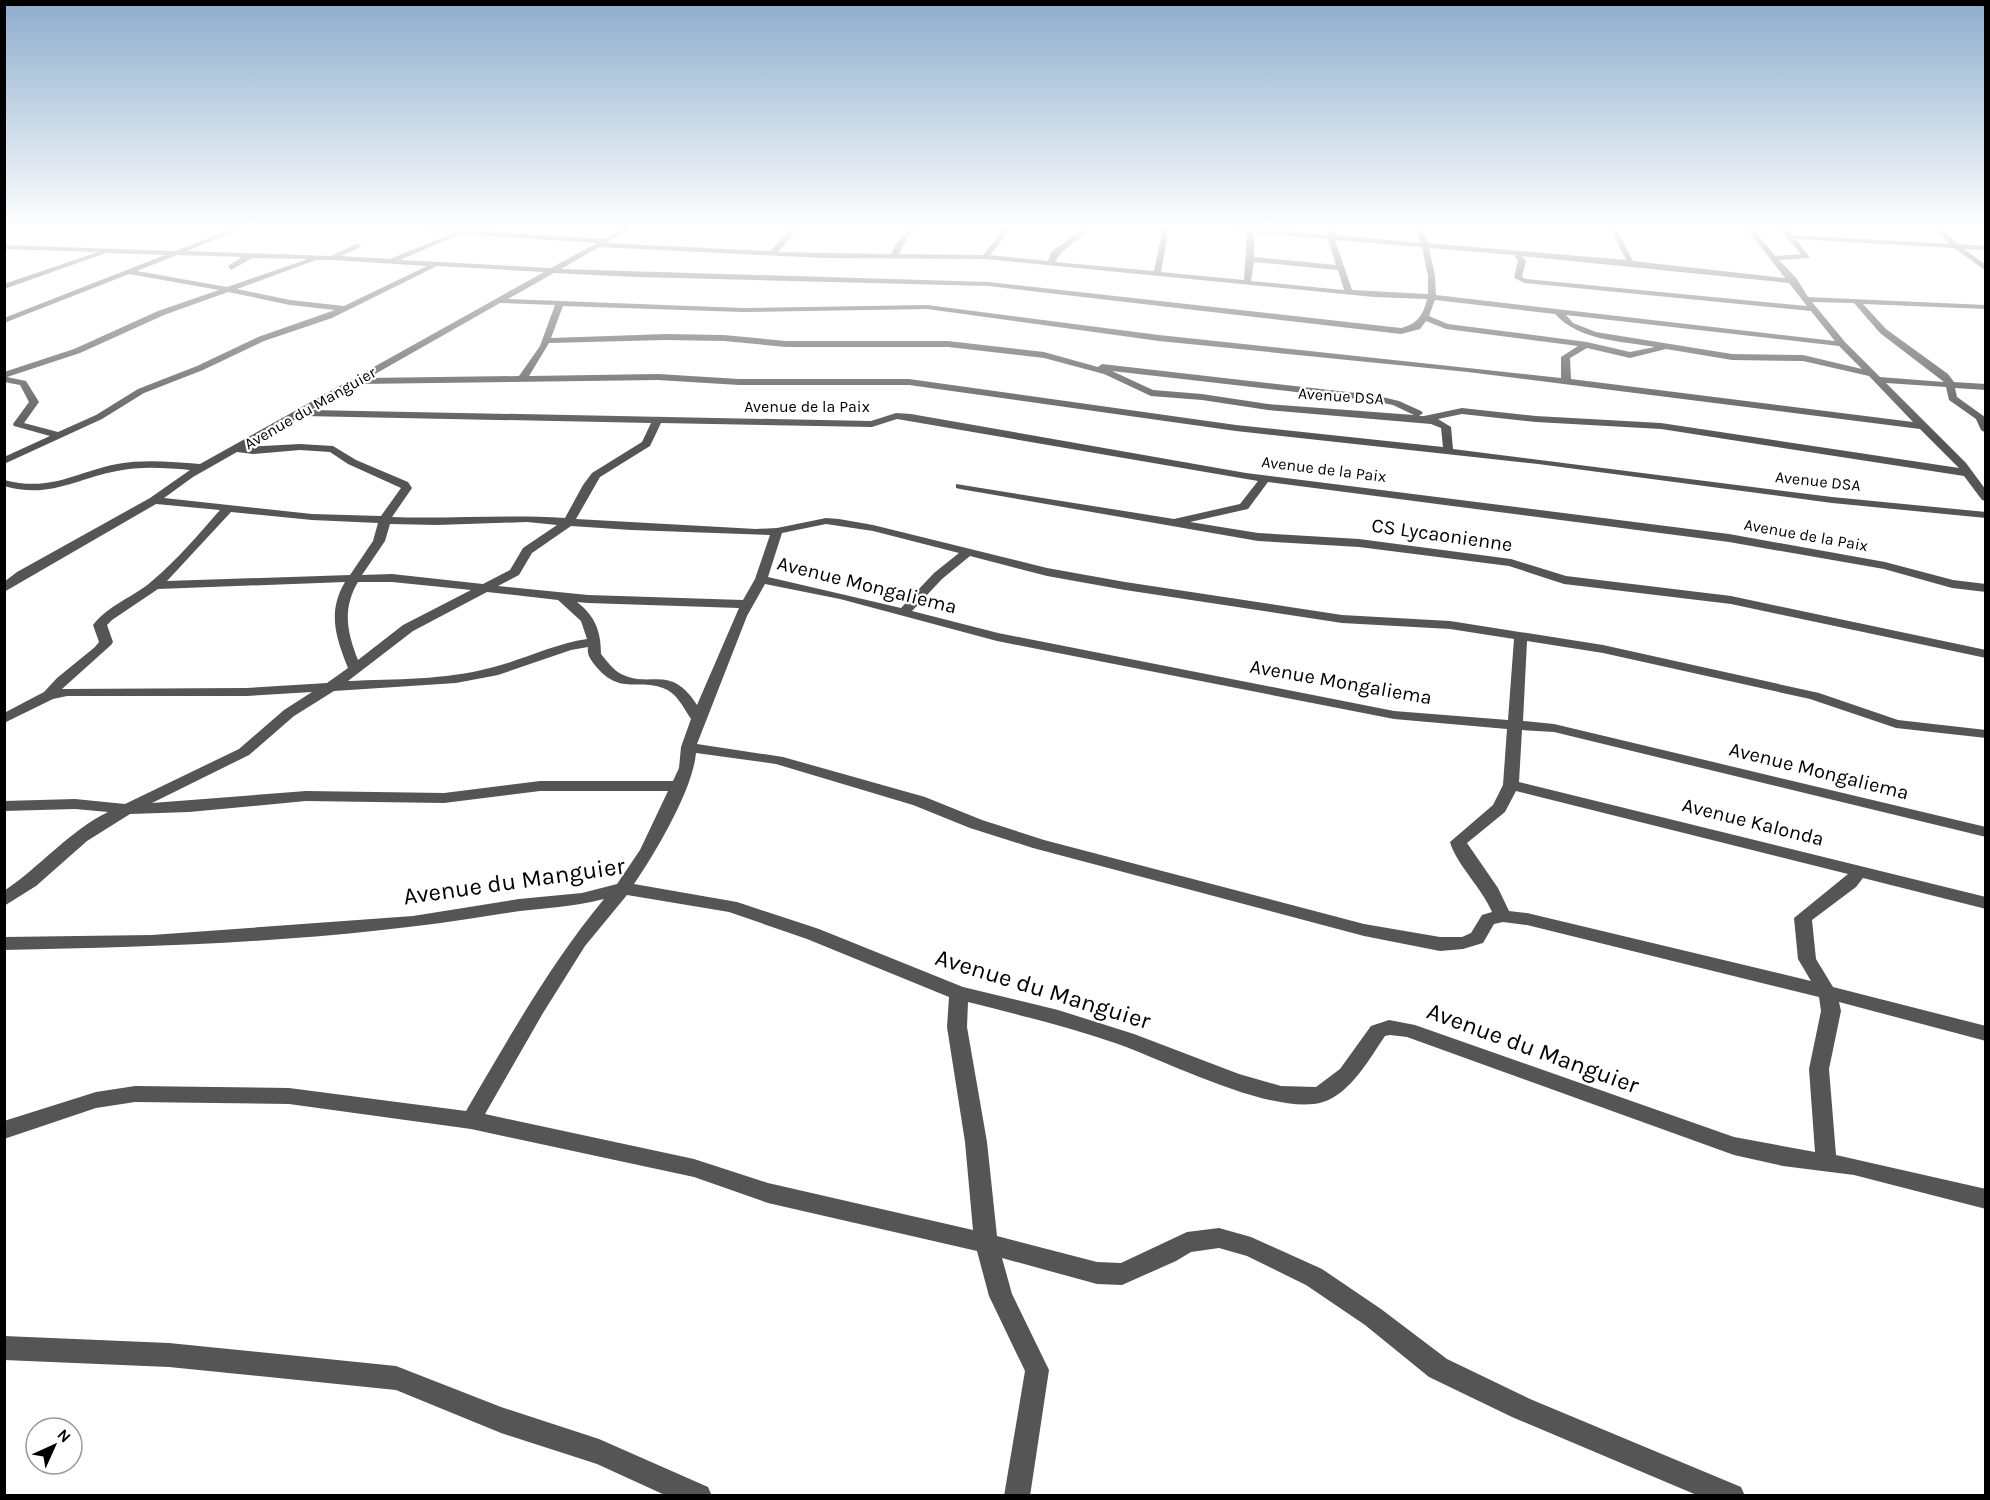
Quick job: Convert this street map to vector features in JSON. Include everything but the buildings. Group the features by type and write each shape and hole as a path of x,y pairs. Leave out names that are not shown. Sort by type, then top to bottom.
{"street":[{"path":"4,321 62,298"},
{"path":"4,377 57,359 147,318 206,298"},
{"path":"273,298 296,303 347,308"},
{"path":"4,461 99,417 141,391 200,368 261,339 314,322 367,298"},
{"name":"Avenue du Manguier","path":"4,588 21,574 154,500 203,468 505,298"},
{"path":"1112,298 1392,330 1413,329 1425,317 1431,298"},
{"path":"1439,298 1842,344"},
{"path":"1702,298 1816,309"},
{"path":"1808,299 1842,344 1968,473 1986,498"},
{"path":"1808,299 1986,307"},
{"path":"500,301 764,310 927,307 1159,338 1566,381 1924,426"},
{"path":"522,379 546,341 560,303"},
{"path":"1858,303 1883,332 1918,359 1935,366 1950,386 1952,398 1980,417 1986,430"},
{"path":"1966,306 1985,319"},
{"path":"1558,312 1570,325 1586,332 1668,347 1732,357 1803,358 1874,377 1950,386 1981,387 1986,382"},
{"path":"1425,317 1446,326 1587,345 1630,356 1668,347"},
{"name":"Avenue DSA","path":"546,341 676,337 724,338 786,344 931,342 1035,353 1063,362 1093,367 1151,393 1345,413 1431,419 1462,411 1536,419 1661,426 1968,473"},
{"path":"1566,381 1565,357 1587,345"},
{"path":"1093,367 1125,368 1195,379 1357,396 1396,403 1446,427 1448,451"},
{"path":"1118,378 1125,368"},
{"path":"4,377 23,383 34,402 18,424"},
{"name":"Avenue DSA","path":"358,381 658,377 739,382 909,381 1236,428 1448,451 1832,500 1986,515"},
{"path":"1345,413 1357,396"},
{"name":"Avenue de la Paix","path":"303,413 872,424 896,416 911,417 1266,478 1729,538 1885,566 1952,584 1986,588"},
{"path":"4,900 30,882 81,837 128,809 244,752 289,713 356,669 425,616 515,572 527,551 568,522 596,475 646,444 657,421"},
{"path":"4,422 57,435"},
{"path":"237,449 253,452 300,447 333,449 352,462 404,484 407,488 386,519 378,543 350,580 340,601 338,622 356,669"},
{"path":"4,483 30,489 69,483 120,467 169,465 203,468"},
{"path":"1167,523 1244,507 1266,478"},
{"name":"CS Lycaonienne","path":"960,486 1258,537 1359,543 1511,563 1564,580 1731,600 1986,654"},
{"path":"154,500 286,515 437,522 527,519 689,530 777,531 819,522 839,522 1047,572 1155,591 1342,619 1450,625 1603,649 1835,702 1896,724 1986,734"},
{"path":"49,695 58,682 106,642 100,625 107,617 155,585 180,563 228,508"},
{"path":"471,1120 536,1008 573,951 623,888 648,850 689,762 688,747 698,719 746,604 761,579 761,570 777,531"},
{"path":"903,614 938,576 968,552"},
{"path":"155,585 279,579 392,578 588,598 746,604"},
{"name":"Avenue Mongaliema","path":"761,579 1085,655 1394,715 1554,728 1986,832"},
{"path":"560,595 591,623 596,634 594,654 611,674 620,680 670,686 680,692 698,719"},
{"path":"1503,916 1492,892 1460,849 1458,842 1499,808 1511,785 1521,636"},
{"path":"4,719 49,695 105,690 246,692 456,679 493,672 569,646 596,642"},
{"path":"688,747 778,760 919,801 976,824 1039,844 1364,930 1440,944 1463,943 1477,938 1488,919 1503,916 1527,919 1827,992 1986,1034"},
{"name":"Avenue Kalonda","path":"1511,785 1861,870 1986,903"},
{"path":"4,806 75,804 128,809 189,807 306,796 444,798 540,786 679,786"},
{"path":"1826,1162 1819,1069 1831,1011 1827,992 1807,959 1803,918 1850,883 1861,870"},
{"name":"Avenue du Manguier","path":"4,944 152,941 414,922 519,904 582,898 623,888 731,906 813,934 959,993 1078,1023 1127,1039 1237,1082 1281,1094 1320,1095 1347,1075 1378,1031 1389,1028 1408,1030 1734,1146 1783,1157 1854,1166 1986,1199"},
{"path":"959,993 957,1026 976,1142 986,1243 1001,1296 1037,1370 1017,1496"},
{"path":"4,1130 96,1100 135,1094 289,1096 471,1120 694,1168 768,1193 986,1243 1097,1274 1122,1274 1159,1258 1187,1242 1219,1238 1251,1247 1314,1276 1373,1317 1438,1368 1521,1407 1732,1496"},
{"path":"4,1348 169,1355 396,1378 501,1420 599,1452 699,1496"}]}
